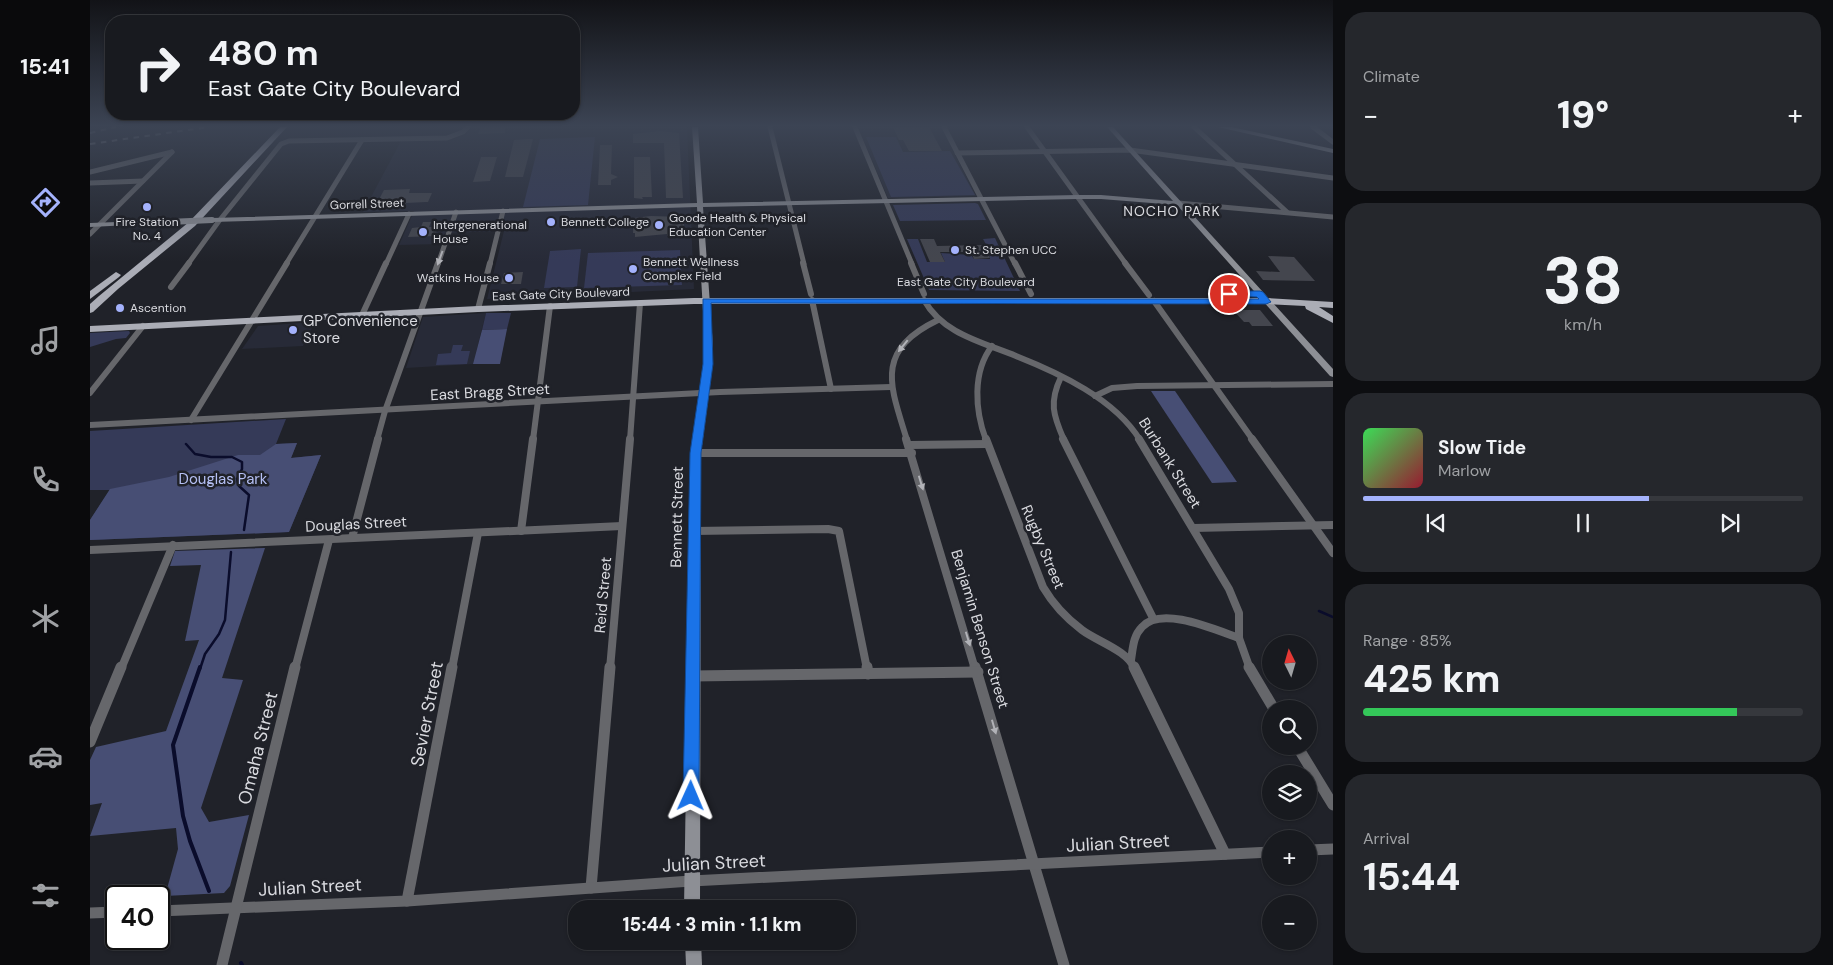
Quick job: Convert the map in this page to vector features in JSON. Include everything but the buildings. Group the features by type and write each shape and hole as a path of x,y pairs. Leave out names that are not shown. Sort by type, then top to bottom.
{"main road":[{"path":"90,296 179,227 206,202 232,172"},
{"path":"90,310 108,292 191,226 241,172"},
{"name":"East Gate City Boulevard","path":"924,297 1031,294 1151,298"},
{"name":"East Gate City Boulevard","path":"90,322 255,317 706,297 1333,297"},
{"name":"East Gate City Boulevard","path":"479,306 640,304 706,297"},
{"name":"East Gate City Boulevard","path":"1263,298 1333,305"},
{"path":"1299,303 1318,310 1333,320"},
{"name":"East Gate City Boulevard","path":"90,329 255,317"}],"street":[{"path":"90,234 152,172"},
{"path":"171,287 216,221 257,172"},
{"path":"191,420 343,172"},
{"name":"Bennett Street","path":"692,900 696,453 709,346 698,172"},
{"path":"781,172 831,389"},
{"name":"Burbank Street","path":"873,172 928,310 938,320 952,329 1061,378 1095,396 1118,412 1134,430 1229,589 1239,612 1239,638 1248,666 1269,700"},
{"path":"967,172 1031,294"},
{"path":"1059,172 1333,553"},
{"path":"1150,172 1333,374"},
{"path":"1243,172 1287,212"},
{"path":"1291,172 1333,178"},
{"path":"90,183 143,181"},
{"name":"Gorrell Street","path":"90,225 700,205 1077,197 1178,203 1333,217"},
{"path":"479,306 503,211"},
{"path":"352,538 385,410 456,212"},
{"path":"363,312 409,214"},
{"name":"Reid Street","path":"591,888 634,398 640,304"},
{"path":"521,531 550,306"},
{"name":"Benjamin Benson Street","path":"938,320 918,330 896,355 891,365 891,387 978,672 1064,965"},
{"path":"90,393 143,326"},
{"name":"Rugby Street","path":"992,346 985,356 978,378 979,421 1043,587 1064,615 1083,631 1131,660"},
{"path":"1061,378 1053,394 1056,422 1077,469 1153,618"},
{"path":"1095,396 1121,387 1333,384"},
{"name":"East Bragg Street","path":"90,425 704,394 891,387"},
{"path":"696,453 911,449 987,444"},
{"path":"1194,528 1333,525"},
{"name":"Douglas Street","path":"90,550 622,526"},
{"path":"694,531 828,529 839,531 868,674"},
{"name":"Sevier Street","path":"406,901 478,533"},
{"name":"Omaha Street","path":"222,965 288,693 329,540"},
{"path":"90,742 173,545"},
{"path":"1225,854 1144,691 1131,660 1131,646 1136,631 1153,618 1172,618 1239,638"},
{"path":"693,676 978,672"},
{"path":"1302,755 1333,805"},
{"path":"1317,850 1333,849"},
{"name":"Julian Street","path":"170,911 406,901 691,881 1262,852"},
{"path":"90,914 105,913"},
{"path":"693,950 694,965"}],"shaded area":[{"name":"Bennett College","path":"384,172 689,172 694,289 487,299 504,231 445,233 440,244 399,245 414,211 363,212"},
{"path":"877,172 964,172 976,196 888,198"},
{"path":"486,313 473,364 406,368 423,317"},
{"path":"315,322 303,346 242,349 258,326"}],"green space":[{"path":"532,172 591,172 588,205 523,207"},
{"path":"881,172 962,172 975,195 891,197"},
{"path":"978,204 986,220 900,221 893,205"},
{"path":"995,238 1020,291 929,290 907,239 918,239 927,262 945,262 941,253 971,255 974,259 990,259 989,254 991,254 983,239"},
{"path":"581,249 577,287 544,288 550,251"},
{"name":"Bennett Wellness Complex Field","path":"680,250 682,285 584,288 588,253"},
{"path":"486,313 511,313 507,329 482,330"},
{"path":"507,329 500,364 473,364 482,330"},
{"path":"129,331 130,333 126,338 90,347 90,333"},
{"path":"453,345 463,345 461,351 470,351 467,364 436,365 438,354 451,353"},
{"path":"1151,391 1175,391 1237,482 1212,483"},
{"name":"Douglas Park","path":"286,419 276,444 297,443 291,458 321,455 289,532 90,540 90,520 110,490 90,490 90,431"},
{"name":"Douglas Park","path":"297,443 291,458 321,455 289,532 90,540 90,520 110,489 169,477 238,455 260,455 276,444"},
{"path":"265,548 222,678 243,680 201,808 209,822 249,815 230,886 224,893 170,896 170,885 168,885 178,849 176,828 90,836 102,803 90,805 90,760 96,747 166,731 199,640 185,641 201,565 170,566 175,551"}],"waterway":[{"path":"186,444 195,454 211,457 232,457 242,462 242,469 237,479 239,486 249,495 244,530"},
{"path":"200,669 205,654 219,634 225,620 231,552"},
{"path":"1319,611 1333,617"},
{"path":"200,667 173,745 183,816 190,841 209,891"}],"place":[{"name":"Fire Station No. 4","path":"147,207"},
{"name":"Bennett College","path":"551,222"},
{"name":"Goode Health & Physical Education Center","path":"659,225"},
{"name":"Intergenerational House","path":"423,232"},
{"name":"St. Stephen UCC","path":"955,250"},
{"name":"Bennett Wellness Complex Field","path":"633,269"},
{"name":"Watkins House","path":"509,278"},
{"name":"Ascention","path":"120,308"},
{"name":"GP Convenience Store","path":"293,330"}],"district":[{"name":"NOCHO PARK","path":"1172,211"}],"route":[{"path":"691,796 696,453 708,364 709,346 706,300 1266,302 1260,294 1229,294"}]}
